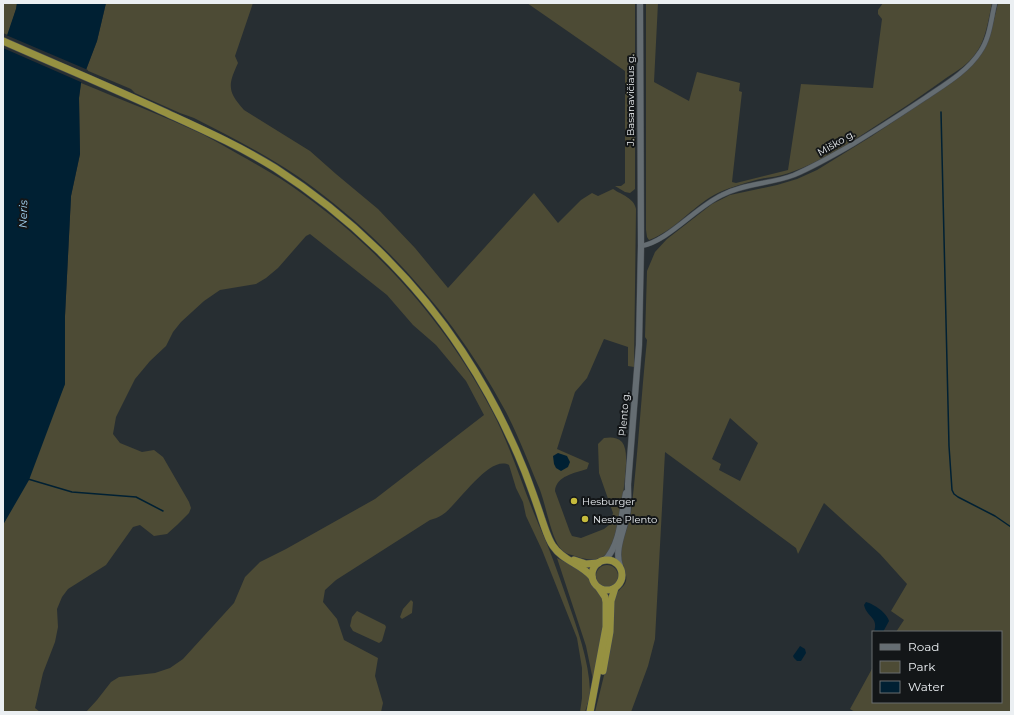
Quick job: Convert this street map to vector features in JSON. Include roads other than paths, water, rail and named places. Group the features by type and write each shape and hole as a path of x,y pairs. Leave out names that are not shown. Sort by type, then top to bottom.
{"highway":[{"path":"3,41 211,133 274,168 297,183 336,213 372,244 404,276 449,333 487,391 518,454 553,546 564,558 586,570 605,597 606,627 590,712"},
{"path":"558,552 586,564 602,561 614,561 620,566 622,571 622,581 615,588 611,601 608,650 592,703"},
{"path":"592,577 595,566 602,561"},
{"path":"599,588 607,590 615,588"}],"main road":[{"name":"J. Basanavičiaus g.","path":"640,3 641,246"},
{"name":"Plento g.","path":"620,566 618,562 618,553 627,514 639,345 641,246"},
{"name":"Plento g.","path":"602,561 612,552 617,538 628,484"}],"street":[{"name":"Miško g.","path":"641,246 648,245 662,238 714,198 746,186 780,179 795,174 827,159 904,112 950,81 972,62 981,51 987,39 995,3"}],"water":[{"name":"Neris","path":"17,3 106,3 97,41 81,83 79,98 80,154 71,196 65,316 65,384 29,480 3,525 3,47"},
{"path":"558,453 567,456 570,462 568,467 561,471 556,468 554,464 553,456"},
{"path":"866,602 873,605 886,615 889,621 884,631 874,631 874,620 865,609 864,605"},
{"path":"800,646 805,649 806,653 801,661 797,661 793,656"}],"waterway":[{"path":"941,112 949,446 952,490 958,497 995,516 1011,527"},
{"path":"28,479 72,492 136,497 163,511"}],"place":[{"name":"Hesburger","path":"574,501"},
{"name":"Neste Plento","path":"585,519"}]}
